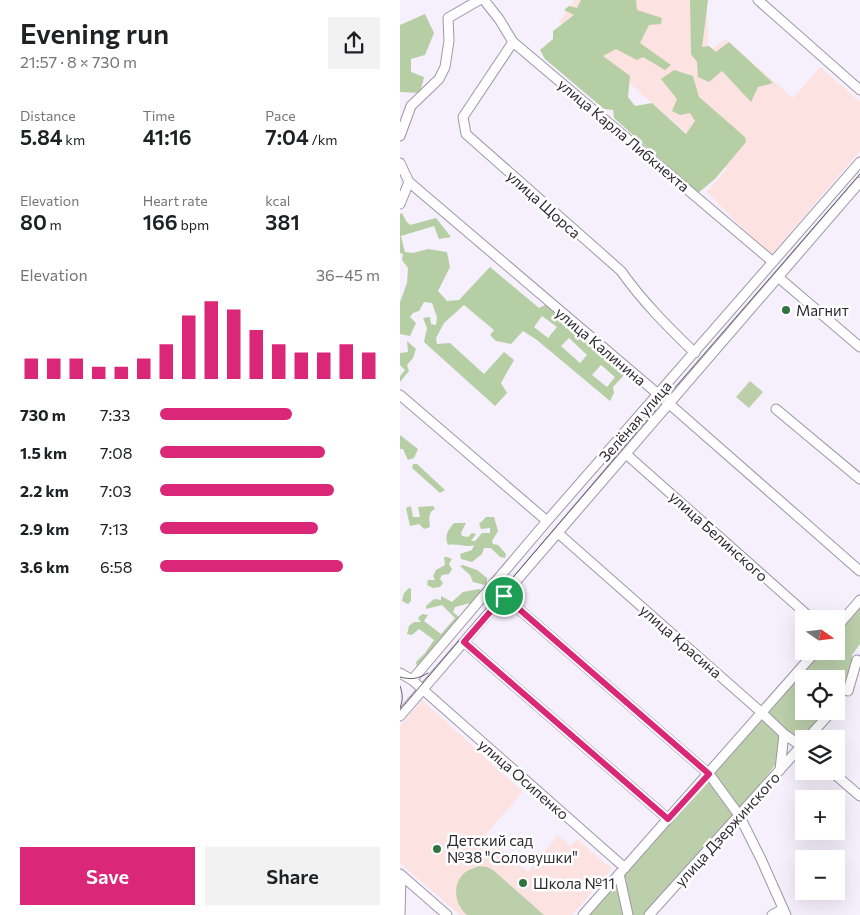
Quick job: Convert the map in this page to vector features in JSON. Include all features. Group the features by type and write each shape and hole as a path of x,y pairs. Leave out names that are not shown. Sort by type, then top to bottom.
{"street":[{"path":"400,136 411,106 439,79 446,66 450,41 448,18 479,0"},
{"name":"улица Карла Либкнехта","path":"484,0 499,19 513,42 773,262"},
{"path":"758,0 860,90"},
{"name":"улица Щорса","path":"513,42 462,117 466,134 620,271 636,293 671,331 695,353"},
{"name":"Зелёная улица","path":"412,680 547,521 860,162"},
{"path":"400,164 409,182 400,204"},
{"name":"улица Калинина","path":"409,182 670,404 860,571"},
{"name":"Зелёная улица","path":"400,716 860,182"},
{"path":"778,277 860,347"},
{"path":"400,395 547,521"},
{"path":"776,409 860,480"},
{"name":"улица Белинского","path":"626,454 802,610"},
{"name":"улица Красина","path":"558,534 762,712 784,734 795,740"},
{"path":"504,596 709,774 739,815 761,859 784,912 772,915"},
{"path":"845,618 860,600"},
{"path":"464,642 668,819"},
{"path":"848,691 859,659"},
{"path":"583,915 808,660"},
{"name":"улица Осипенко","path":"400,672 412,680 622,871"},
{"name":"улица Дзержинского","path":"816,730 824,720"},
{"path":"780,770 784,734"},
{"name":"улица Дзержинского","path":"649,915 795,754"},
{"path":"841,780 860,796"},
{"path":"622,871 628,915"},
{"path":"400,915 401,874"},
{"path":"401,874 447,915"}],"shaded area":[{"path":"574,0 707,0 708,52 725,39 793,98 820,67 860,102 860,151 770,256 707,192 727,168 559,22"},
{"path":"422,700 523,792 485,835 528,872 558,835 571,846 577,839 612,869 572,915 460,915 400,863 400,726"}],"green space":[{"path":"581,0 636,0 637,10 662,18 661,24 649,25 640,43 671,65 665,70 643,57 637,60 616,49 603,56 630,76 628,97 635,106 652,103 686,134 695,121 690,113 680,115 672,111 677,99 661,79 674,70 693,76 699,97 745,137 746,142 715,179 698,193 614,118 613,110 604,109 545,59 540,50 553,39 553,31 574,15 564,10 569,6 577,8"},
{"path":"690,0 708,0 702,47 709,46 716,52 729,42 773,83 758,87 751,102 722,71 709,82 698,77 697,62 691,54"},
{"path":"425,14 434,33 425,55 411,59 411,72 424,77 420,93 400,92 400,25"},
{"path":"402,213 410,225 436,218 451,237 439,239 434,226 401,236 405,252 413,253 428,249 447,252 450,267 438,291 447,301 459,300 490,267 539,308 549,303 627,368 624,375 613,387 614,393 610,401 537,340 523,331 511,344 496,341 490,335 494,330 464,305 444,323 436,338 437,344 450,343 484,374 504,352 514,360 501,383 507,393 495,406 424,342 427,328 423,318 430,317 431,324 436,325 437,317 432,303 424,302 419,311 413,313 410,317 416,323 410,336 400,334 400,302 407,283 408,268 402,260 403,254 400,253 400,214","holes":["542,316 557,327 548,338 534,327","569,338 587,355 580,363 561,346","601,365 615,377 607,387 592,375"]},
{"path":"407,341 416,349 413,358 407,365 409,371 400,382 400,376 405,370 400,365 400,353 408,352"},
{"path":"750,381 763,392 749,408 736,397"},
{"path":"400,435 418,449 414,458 408,460 403,449 400,449"},
{"path":"413,464 417,464 445,490 440,493 412,468"},
{"path":"411,506 413,517 420,517 418,507 433,506 435,509 430,514 430,527 424,529 419,524 410,526 406,508"},
{"path":"486,517 494,517 498,531 492,541 493,544 498,545 506,554 505,558 500,557 491,548 484,548 482,554 472,562 461,559 460,554 472,550 474,545 448,545 446,539 448,531 454,523 466,523 461,533 462,536 468,537 472,533 476,534 471,541 475,541 482,533 490,533 490,528 481,529 479,524"},
{"path":"444,557 452,559 449,564 452,569 449,574 442,575 440,579 443,583 440,587 433,588 427,585 428,580 435,580 433,576 436,570 445,565"},
{"path":"463,565 477,570 487,578 487,583 485,585 473,582 470,575 460,566"},
{"path":"409,588 411,589 411,601 408,604 402,601 404,593"},
{"path":"479,589 484,592 483,596 475,597 474,602 455,607 453,612 459,617 457,625 418,671 416,662 434,640 419,629 412,635 407,634 409,626 414,622 421,622 418,618 422,614 428,615 424,621 441,634 455,618 442,605 426,609 426,606 434,599 441,600 441,596 452,602 463,592"},
{"path":"860,608 860,644 852,655 853,668 845,681 845,670 805,670 814,660 845,660 845,625"},
{"path":"795,682 795,720 822,720 813,730 795,730 795,738 767,714"},
{"path":"763,718 780,736 778,761 763,783 648,915 632,915 621,878"},
{"path":"479,866 493,870 544,915 467,915 457,899 458,881 468,870"},
{"path":"617,881 625,915 588,915"}],"tram line":[{"path":"400,710 860,174"},
{"path":"400,677 414,678 428,673"},
{"path":"400,686 402,692 400,708"}],"place":[{"name":"Магнит","path":"786,310"},
{"name":"Детский сад №38 \"Соловушки\"","path":"437,849"},
{"name":"Школа №11","path":"523,883"}],"route":[{"path":"504,596 709,774 668,819 464,642 504,596"}]}
